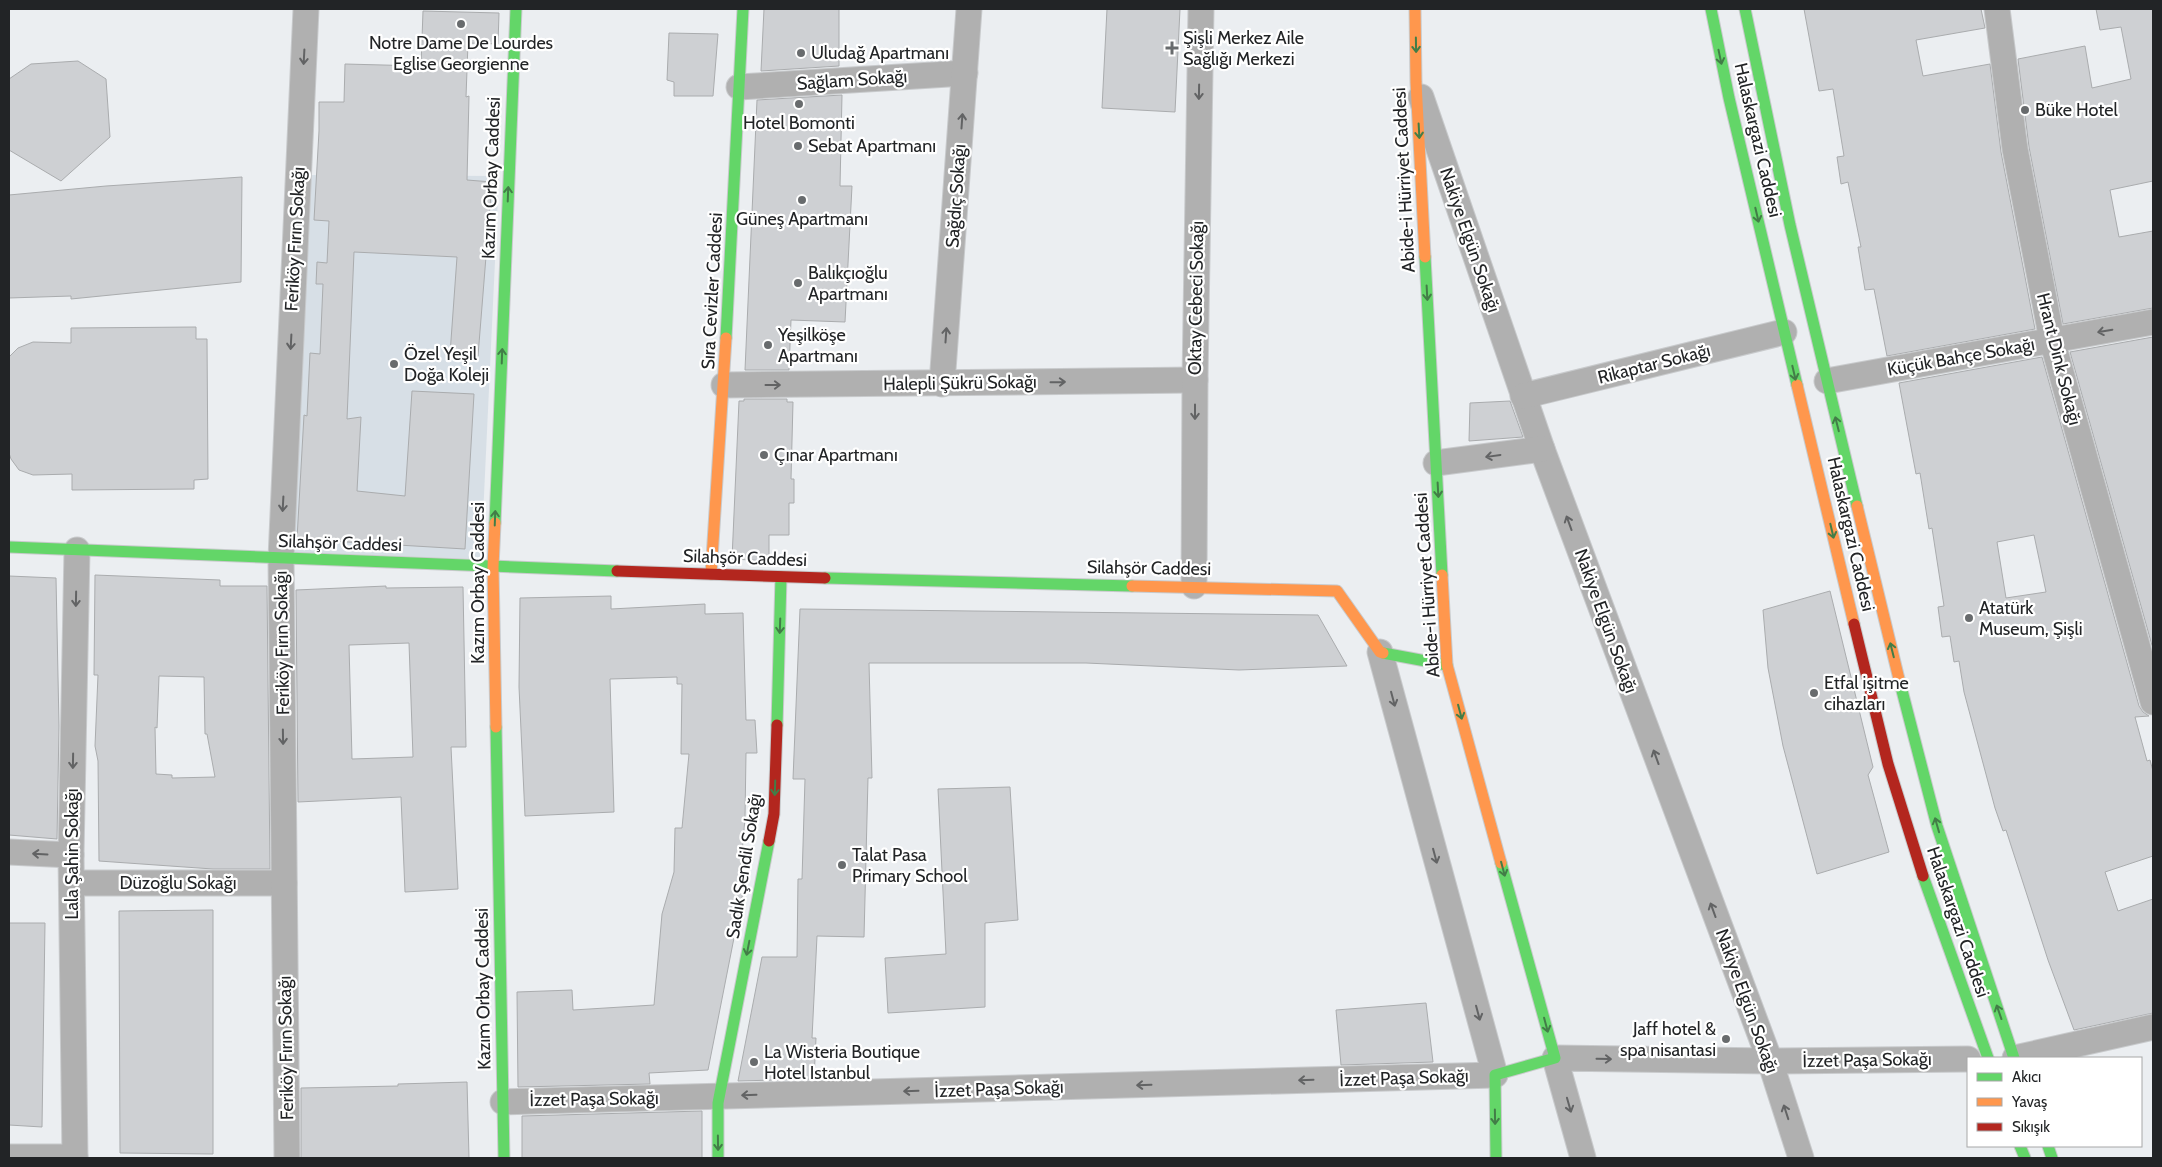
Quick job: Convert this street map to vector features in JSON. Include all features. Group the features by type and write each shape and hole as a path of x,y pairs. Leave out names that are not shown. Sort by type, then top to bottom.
{"street":[{"name":"Feriköy Fırın Sokağı","path":"287,1158 281,558 306,9"},
{"name":"Kazım Orbay Caddesi","path":"504,1158 493,567 516,9"},
{"name":"Sıra Cevizler Caddesi","path":"711,574 724,386 743,9"},
{"name":"Sağdıç Sokağı","path":"942,384 966,73 969,9"},
{"name":"Oktay Cebeci Sokağı","path":"1194,586 1201,9"},
{"name":"Abide-i Hürriyet Caddesi","path":"1415,9 1416,82 1447,665 1555,1058"},
{"name":"Halaskargazi Caddesi","path":"1711,9 1729,98 1888,764 1915,854 1988,1057"},
{"name":"Halaskargazi Caddesi","path":"1745,9 1774,152 1910,726 1937,826 2014,1057"},
{"name":"Hrant Dink Sokağı","path":"1997,9 2015,149 2052,340 2153,702"},
{"name":"Sağlam Sokağı","path":"739,86 966,73"},
{"name":"Nakiye Elgün Sokağı","path":"1416,82 1523,396 1770,1061 1801,1158"},
{"name":"Küçük Bahçe Sokağı","path":"1827,381 2153,322"},
{"name":"Rikaptar Sokağı","path":"1523,396 1784,332"},
{"name":"Halepli Şükrü Sokağı","path":"724,386 1195,380"},
{"path":"1436,463 1542,449"},
{"name":"Silahşör Caddesi","path":"9,547 781,577 1337,591 1380,652"},
{"name":"Lala Şahin Sokağı","path":"75,1158 71,855 78,550"},
{"name":"Sadık Şendil Sokağı","path":"718,1158 719,1096 774,814 781,577"},
{"path":"1447,665 1380,652 1495,1075 1496,1158"},
{"path":"9,852 71,855"},
{"name":"Düzoğlu Sokağı","path":"72,883 284,882"},
{"path":"2018,1057 2153,1027"},
{"path":"1495,1075 1555,1058 1583,1158"},
{"name":"İzzet Paşa Sokağı","path":"1555,1058 1770,1061 1967,1059"},
{"name":"İzzet Paşa Sokağı","path":"503,1102 1495,1075"},
{"path":"9,1156 75,1158"}],"shaded area":[{"name":"Özel Yeşil Doğa Koleji","path":"305,175 499,176 481,559 291,552"}],"building":[{"name":"Uludağ Apartmanı","path":"764,9 839,9 839,66 761,71"},
{"path":"1107,9 1180,9 1175,112 1102,108"},
{"path":"1804,9 1981,9 1985,28 1916,40 1923,76 1990,64 2001,152 2035,329 1887,356 1874,289 1865,290 1858,247 1861,247 1848,182 1841,184 1837,157 1844,156 1833,89 1819,91"},
{"path":"2096,9 2153,9 2153,181 2110,190 2119,237 2153,231 2153,308 2063,324 2029,147 2018,59 2085,46 2092,88 2131,79 2121,27 2100,30"},
{"path":"423,11 499,13 498,44 468,43 466,97 469,96 467,180 492,182 478,356 450,354 457,257 354,252 347,419 361,417 357,491 405,496 412,391 474,394 465,549 297,539 304,415 307,416 310,353 320,354 323,284 316,284 317,262 327,263 329,221 314,220 319,102 344,102 345,64 421,66"},
{"path":"669,33 718,34 713,96 674,96 674,82 667,80"},
{"path":"78,61 106,79 110,137 61,181 9,150 9,79 31,64"},
{"path":"842,95 840,186 852,186 845,322 791,320 789,370 745,370 757,100"},
{"path":"242,177 241,282 71,299 71,296 9,298 9,195 106,186"},
{"path":"196,327 196,339 207,339 208,479 194,480 194,489 72,490 72,474 33,475 19,470 9,453 9,357 18,348 33,342 71,343 71,328"},
{"path":"2153,337 2153,649 2070,352"},
{"path":"2042,357 2139,706 2149,716 2135,717 2147,761 2150,760 2153,771 2153,856 2105,872 2118,911 2153,899 2153,1013 2074,1030 2048,960 2006,830 2003,831 1995,808 1964,692 1959,661 1954,662 1950,636 1942,637 1938,607 1944,606 1932,528 1929,529 1920,473 1916,474 1899,383","holes":["2034,535 2046,592 2006,598 1997,542"]},
{"path":"744,399 787,399 787,402 793,402 791,479 794,479 794,503 789,503 789,535 769,535 769,561 732,559 739,401 744,401"},
{"path":"1510,401 1523,437 1469,441 1470,403"},
{"path":"95,575 220,580 220,586 267,586 270,869 213,869 99,861 98,761 95,746 98,675 94,675","holes":["159,676 204,677 205,734 207,734 215,777 172,778 172,775 156,774 155,727 157,728"]},
{"path":"9,576 56,578 59,726 57,839 9,835"},
{"path":"386,586 386,588 463,587 466,747 451,747 458,889 405,892 401,797 298,802 296,590","holes":["409,643 413,757 352,759 349,645"]},
{"path":"1830,591 1873,767 1868,775 1889,852 1817,874 1783,746 1768,668 1763,610"},
{"path":"611,596 611,609 705,604 705,614 743,613 746,720 755,720 757,753 746,753 745,818 740,877 746,877 708,1070 649,1073 650,1084 518,1087 517,992 572,990 573,1010 654,1005 662,914 674,872 675,828 682,828 689,754 681,754 682,684 677,684 677,677 610,679 614,812 525,816 519,687 520,598"},
{"path":"800,609 1318,615 1347,666 1239,670 1086,663 869,663 872,778 868,778 864,937 817,936 812,1038 816,1038 814,1079 738,1081 762,957 797,957 798,879 802,879 805,779 793,779"},
{"path":"1010,787 1018,920 985,923 985,1007 888,1013 885,958 946,954 938,789"},
{"path":"213,910 213,1154 120,1153 119,911"},
{"path":"9,923 45,923 42,1127 9,1125"},
{"path":"1426,1003 1433,1062 1341,1065 1336,1010"},
{"path":"467,1082 469,1158 301,1158 301,1088 398,1086 398,1084"},
{"path":"702,1111 702,1158 522,1158 522,1116"}],"traffic: fast":[{"path":"495,523 516,9"},
{"path":"726,338 743,9"},
{"path":"1711,9 1729,98 1797,385"},
{"path":"1745,9 1790,225 1857,506"},
{"path":"1425,257 1442,575"},
{"path":"9,547 617,571"},
{"path":"777,725 781,577"},
{"path":"825,578 1132,586"},
{"path":"1383,653 1447,665"},
{"path":"1899,679 1937,826 2014,1057"},
{"path":"496,727 504,1158"},
{"path":"718,1158 718,1103 769,841"},
{"path":"1496,1158 1495,1075 1555,1058 1501,863"},
{"path":"1923,876 1988,1057"},
{"path":"2020,1147 2025,1158"},
{"path":"2048,1147 2052,1158"}],"traffic: slow":[{"path":"1415,9 1416,82 1425,257"},
{"path":"711,574 726,338"},
{"path":"1797,385 1854,624"},
{"path":"1857,506 1899,679"},
{"path":"495,523 493,567 496,727"},
{"path":"1442,575 1447,665 1501,863"},
{"path":"1132,586 1337,591 1380,652 1383,653"}],"traffic: jam":[{"path":"617,571 825,578"},
{"path":"1854,624 1888,764 1923,876"},
{"path":"769,841 774,814 777,725"}],"place":[{"name":"Notre Dame De Lourdes Eglise Georgienne","path":"461,24"},
{"name":"Şişli Merkez Aile Sağlığı Merkezi","path":"1172,48"},
{"name":"Uludağ Apartmanı","path":"801,53"},
{"name":"Hotel Bomonti","path":"799,104"},
{"name":"Büke Hotel","path":"2025,110"},
{"name":"Sebat Apartmanı","path":"798,146"},
{"name":"Güneş Apartmanı","path":"802,200"},
{"name":"Balıkçıoğlu Apartmanı","path":"798,283"},
{"name":"Yeşilköşe Apartmanı","path":"768,345"},
{"name":"Özel Yeşil Doğa Koleji","path":"394,364"},
{"name":"Çınar Apartmanı","path":"764,455"},
{"name":"Atatürk Museum, Şişli","path":"1969,618"},
{"name":"Etfal işitme cihazları","path":"1814,693"},
{"name":"Talat Pasa Primary School","path":"842,865"},
{"name":"Jaff hotel & spa nisantasi","path":"1726,1039"},
{"name":"La Wisteria Boutique Hotel Istanbul","path":"754,1062"}]}
